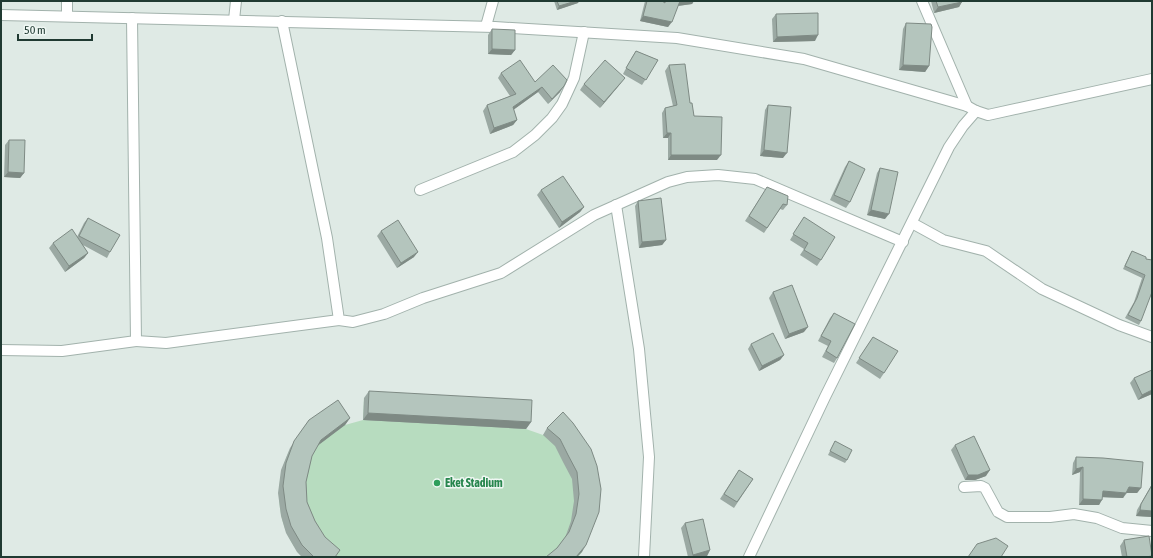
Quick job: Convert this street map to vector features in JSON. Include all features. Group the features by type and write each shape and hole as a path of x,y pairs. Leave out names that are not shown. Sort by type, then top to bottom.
{"street":[{"path":"67,1 67,16"},
{"path":"234,20 236,1"},
{"path":"486,26 493,1"},
{"path":"749,557 825,397 949,147 963,126 971,109 922,1"},
{"path":"1,15 486,26 677,38 804,59 988,115 1001,114 1152,79"},
{"path":"132,18 136,341"},
{"path":"282,21 327,238 339,320"},
{"path":"420,190 513,152 535,135 552,118 562,104 574,78 584,32"},
{"path":"1,350 62,351 136,341 166,343 339,320 353,322 384,314 423,298 501,273 594,216 668,182 687,177 718,175 755,179 903,242"},
{"path":"616,205 639,349 649,457 644,557"},
{"path":"912,223 943,240 986,251 1042,289 1106,320 1137,333 1152,337"},
{"path":"964,487 981,486 985,488 998,512 1007,517 1050,517 1074,514 1097,518 1122,528 1152,531"}],"green space":[{"name":"Eket Stadium","path":"364,398 527,407 526,429 543,435 558,419 568,430 582,552 578,557 302,557 292,544 285,530 281,515 279,499 280,483 288,453 302,429 315,418 333,407 345,425 363,420"}],"building":[{"path":"557,1 576,1 559,6"},
{"path":"647,1 662,1 665,3 665,1 680,1 672,22 643,16"},
{"path":"936,1 962,1 962,2 938,7"},
{"path":"818,13 818,35 777,37 776,14"},
{"path":"906,23 931,24 929,66 903,65"},
{"path":"492,29 515,30 515,50 492,49"},
{"path":"636,51 658,60 646,80 626,68"},
{"path":"520,60 535,82 553,65 567,80 564,86 552,99 542,87 513,107 517,120 494,128 487,105 516,94 501,73"},
{"path":"605,60 625,78 604,102 584,84"},
{"path":"685,64 690,103 692,103 694,116 722,117 721,155 671,155 671,133 667,133 665,108 677,105 669,65"},
{"path":"768,105 791,107 787,153 764,150"},
{"path":"9,140 25,140 24,173 8,172"},
{"path":"849,161 865,169 850,202 834,195"},
{"path":"880,168 898,172 889,214 871,210"},
{"path":"563,176 584,207 562,222 541,190"},
{"path":"767,187 788,196 787,205 783,204 767,228 749,216"},
{"path":"661,198 666,240 642,242 638,201"},
{"path":"804,217 835,237 821,260 804,250 808,243 793,234"},
{"path":"88,218 120,235 110,252 79,236"},
{"path":"398,220 418,252 401,263 381,231"},
{"path":"72,229 88,253 69,266 53,243"},
{"path":"1132,251 1146,257 1146,259 1152,260 1152,292 1141,321 1128,315 1137,298 1145,275 1125,266"},
{"path":"792,285 808,327 789,334 773,292"},
{"path":"834,313 855,324 837,358 826,351 831,341 821,336"},
{"path":"773,333 784,355 762,366 751,344"},
{"path":"873,337 898,351 884,373 859,358"},
{"path":"1152,370 1152,390 1142,395 1134,378"},
{"path":"369,391 532,400 531,422 368,413"},
{"path":"338,400 350,418 321,440 312,456 306,482 307,502 315,521 325,537 340,550 335,557 314,557 302,545 291,526 286,509 283,486 286,463 294,441 309,420"},
{"path":"563,412 573,423 591,449 597,466 601,489 599,512 586,545 576,557 546,557 557,548 569,532 576,514 579,494 577,472 560,439 547,428"},
{"path":"974,436 990,470 978,475 968,475 955,445"},
{"path":"835,441 852,450 847,460 830,451"},
{"path":"1076,457 1143,462 1141,488 1129,487 1126,493 1103,491 1102,500 1083,499 1083,467 1076,469"},
{"path":"739,470 753,479 737,502 724,494"},
{"path":"1152,485 1152,511 1140,510 1141,504"},
{"path":"703,519 710,550 693,555 685,523"},
{"path":"1149,536 1152,556 1127,557 1124,540"},
{"path":"996,538 1008,546 1001,557 968,557 977,544"}],"place":[{"name":"Eket Stadium","path":"437,483"}]}
